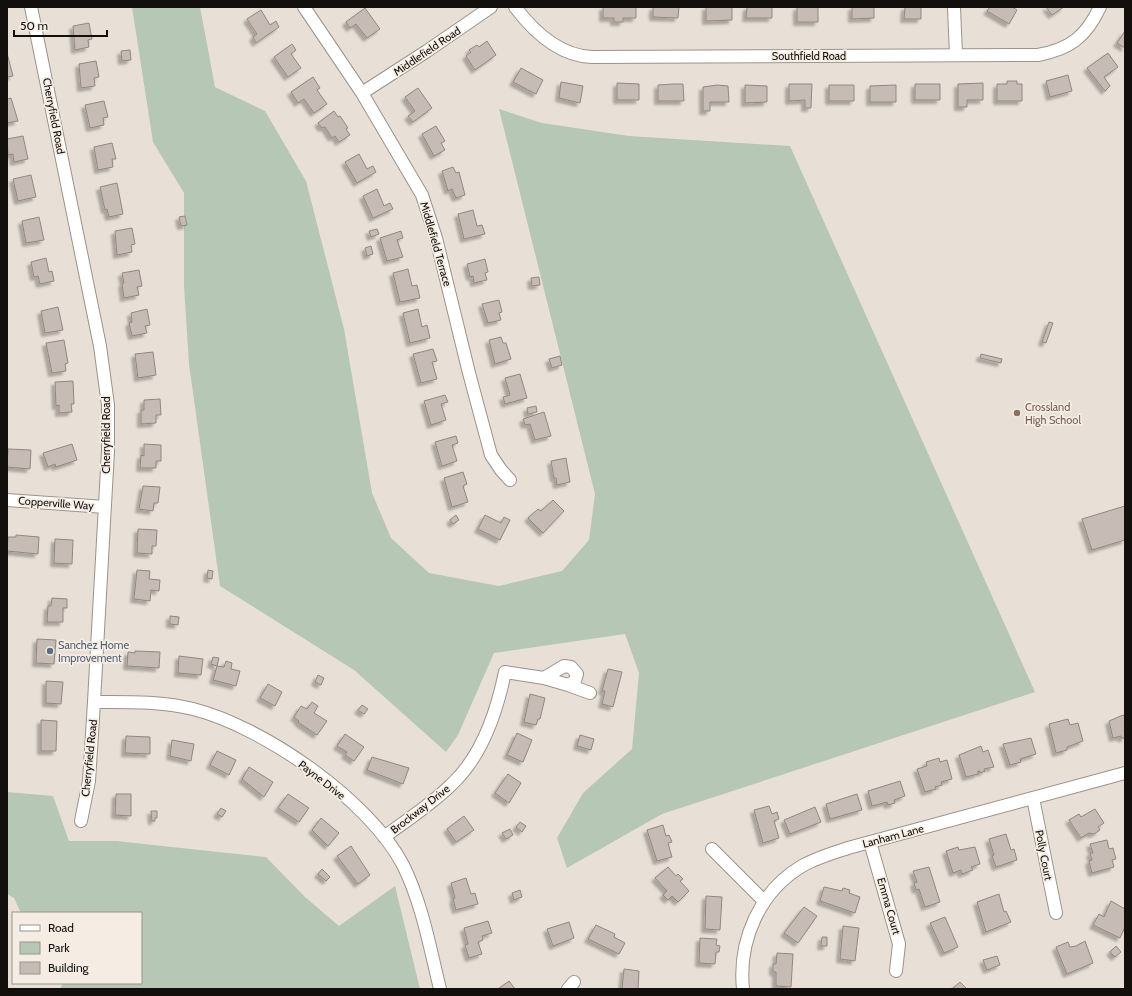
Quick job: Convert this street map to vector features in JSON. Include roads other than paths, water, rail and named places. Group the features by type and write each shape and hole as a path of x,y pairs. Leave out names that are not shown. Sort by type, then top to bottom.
{"street":[{"name":"Cherryfield Road","path":"31,7 52,101 104,369 108,405 108,451 94,702 88,781 81,821"},
{"name":"Middlefield Terrace","path":"304,7 362,93 422,195 436,238 491,455 510,480"},
{"name":"Middlefield Road","path":"362,93 428,51 491,7"},
{"name":"Southfield Road","path":"515,7 533,28 551,43 570,53 584,57 1038,55 1060,50 1069,46 1084,33 1100,7"},
{"path":"954,7 956,55"},
{"name":"Copperville Way","path":"7,500 105,507"},
{"path":"544,678 564,666 571,667 577,674 575,681 568,685"},
{"name":"Brockway Drive","path":"384,836 434,801 465,770 495,712 505,672 544,678"},
{"path":"544,678 590,693"},
{"name":"Payne Drive","path":"94,702 139,702 181,706 231,722 279,748 308,768 346,798 384,836 394,850 409,878 420,909 440,989"},
{"name":"Lanham Lane","path":"743,989 742,971 747,939 752,923 764,901 781,881 802,866 822,856 870,842 1125,774"},
{"name":"Polly Court","path":"1033,798 1056,913"},
{"name":"Emma Court","path":"870,842 899,944 896,971"},
{"path":"712,849 764,901"}],"place":[{"name":"Crossland High School","path":"1017,413"},
{"name":"Sanchez Home Improvement","path":"50,651"}]}
